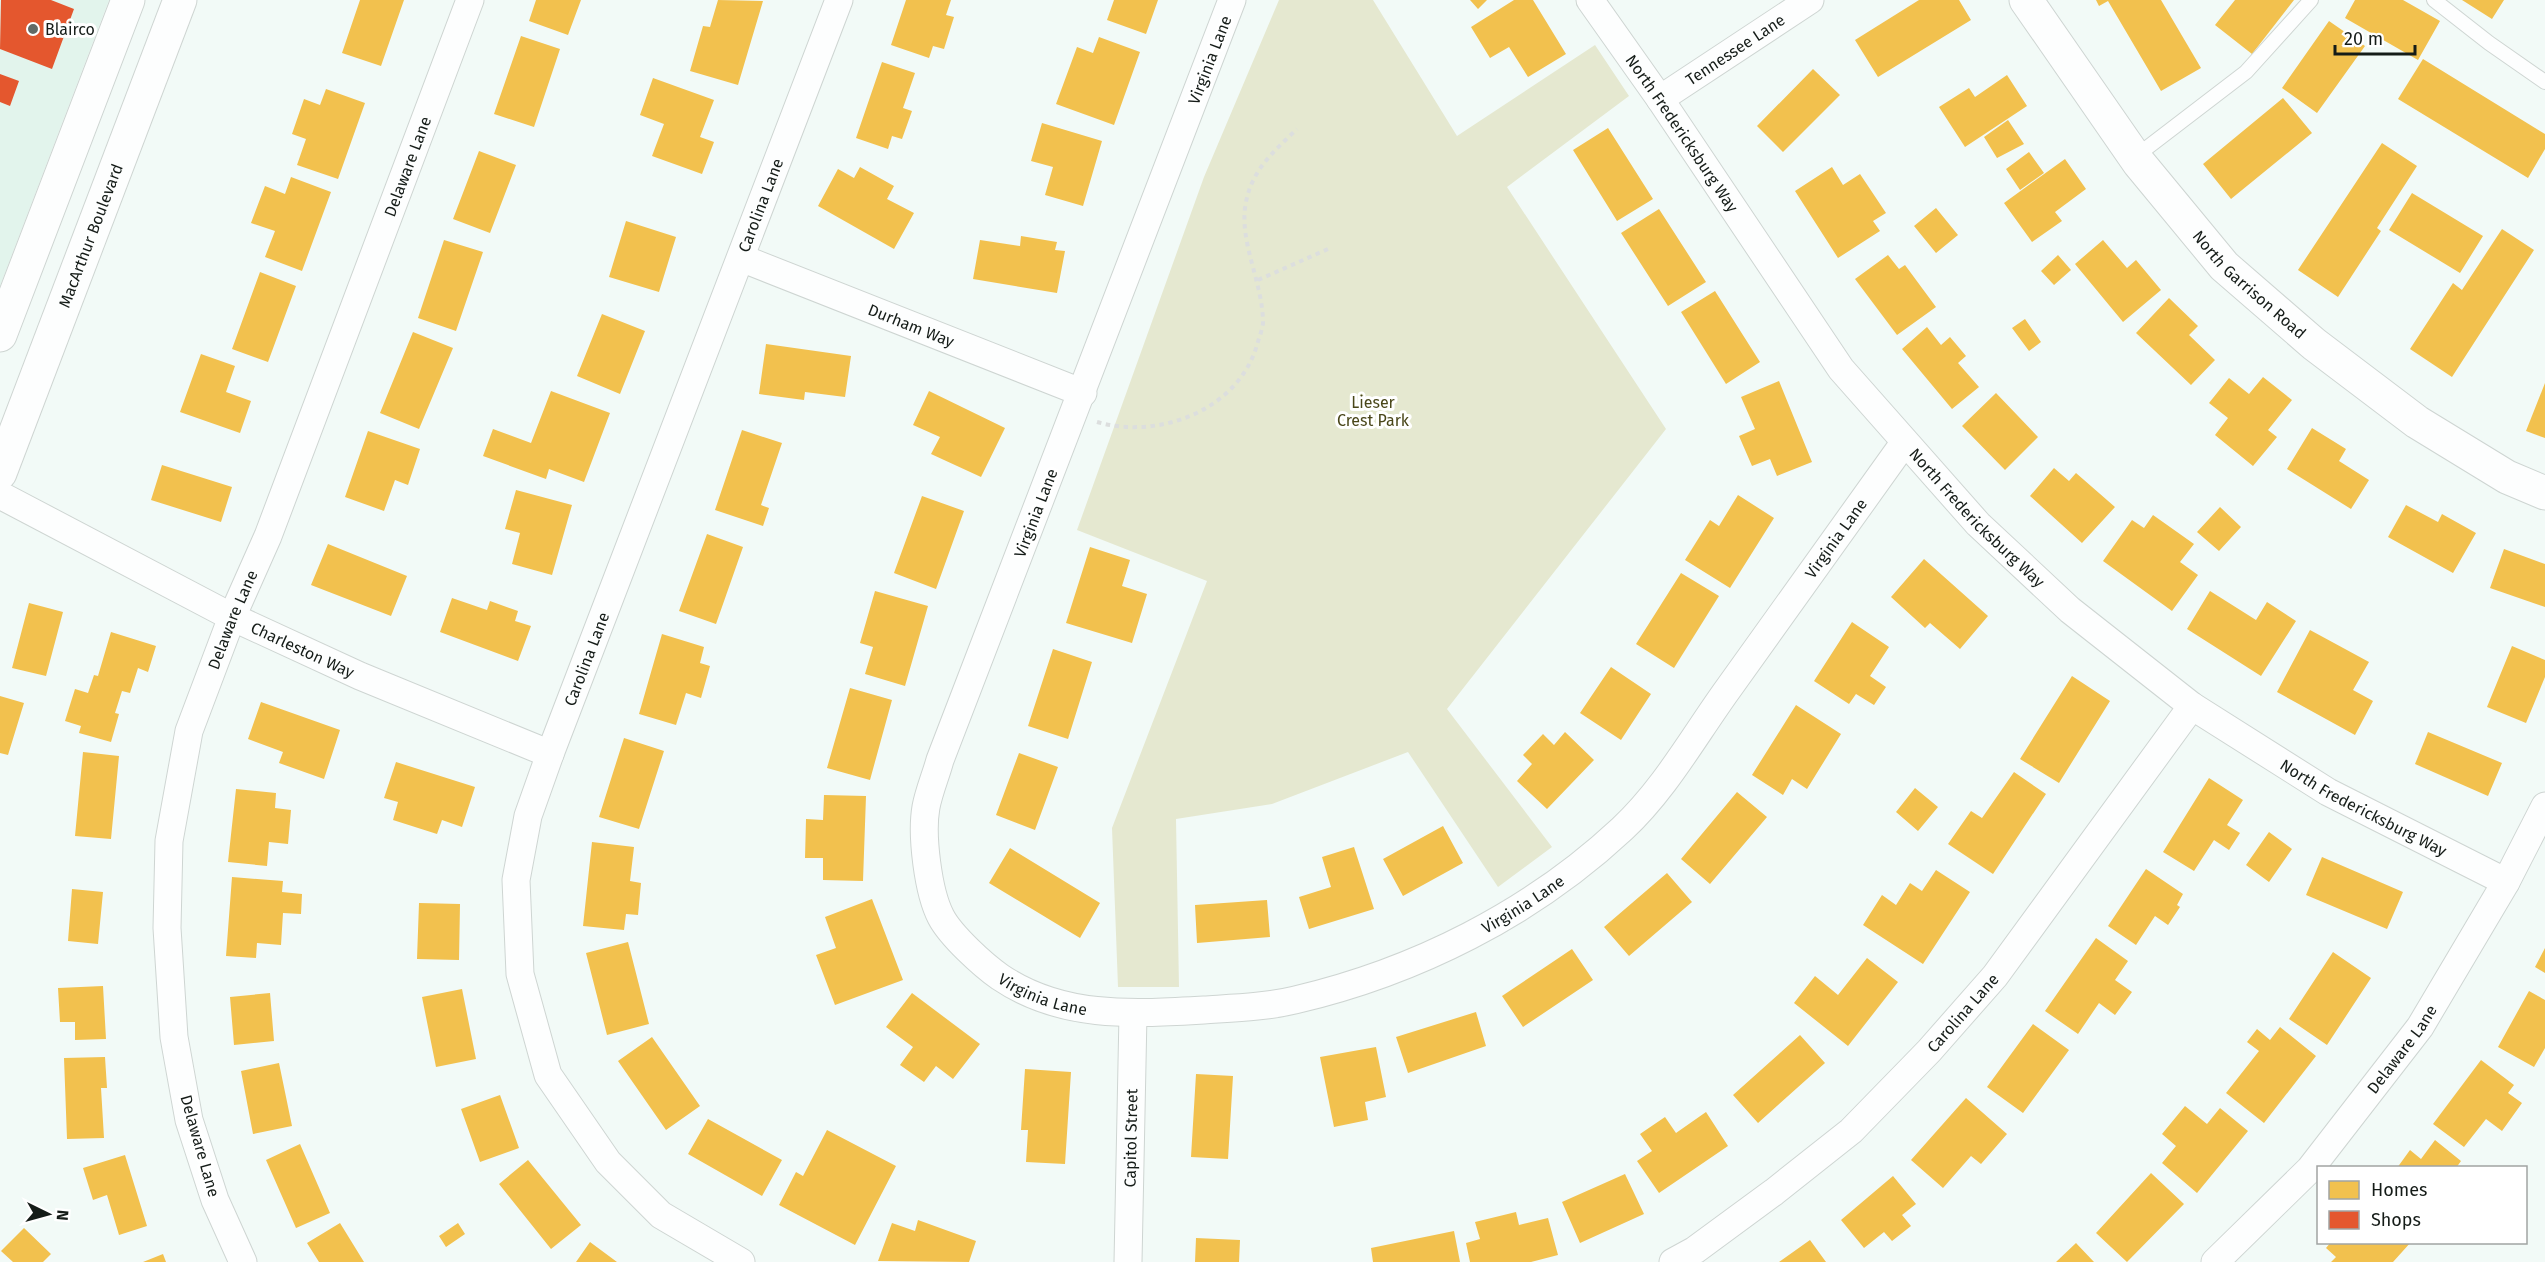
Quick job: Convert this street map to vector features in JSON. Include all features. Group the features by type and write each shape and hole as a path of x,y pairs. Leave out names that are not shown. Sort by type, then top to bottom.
{"street":[{"path":"0,335 128,0"},
{"name":"MacArthur Boulevard","path":"0,473 180,0"},
{"name":"Delaware Lane","path":"243,1262 214,1200 189,1120 174,1037 167,928 169,841 189,731 232,617 268,536 470,0"},
{"name":"Carolina Lane","path":"741,1262 661,1215 608,1162 548,1075 520,974 516,880 528,816 550,754 839,0"},
{"name":"Virginia Lane","path":"1232,0 1083,393 940,760 925,809 925,862 941,918 981,963 1020,990 1071,1009 1133,1014 1232,1008 1293,1001 1430,957 1493,923 1564,877 1624,828 1674,770 1725,693 1904,443"},
{"name":"North Fredericksburg Way","path":"1590,0 1660,99 1841,369 1904,443 1978,524 2070,610 2192,706 2328,792 2506,882"},
{"name":"Tennessee Lane","path":"1660,99 1810,0"},
{"name":"North Garrison Road","path":"2026,0 2135,157 2224,266 2314,344 2417,422 2507,477 2545,493"},
{"name":"Durham Way","path":"741,258 1083,393"},
{"name":"Charleston Way","path":"0,495 232,617 360,676 550,754"},
{"name":"Carolina Lane","path":"1673,1262 1695,1250 1765,1199 1851,1131 1929,1051 1995,976 2192,706"},
{"name":"Delaware Lane","path":"2215,1262 2310,1169 2420,1028 2506,882 2545,806"},
{"name":"Capitol Street","path":"1128,1262 1133,1014"}],"lane":[{"path":"2135,157 2246,72 2311,0"},
{"path":"2434,0 2489,43 2545,82"}],"path":[{"path":"1083,393 1094,422 1152,428 1195,415 1232,390 1253,361 1263,326 1258,280 1244,229 1245,203 1253,178 1267,156 1297,129"},
{"path":"1258,280 1328,249"}],"shaded area":[{"path":"0,0 109,0 0,286"}],"green space":[{"name":"Lieser Crest Park","path":"1279,0 1373,0 1457,136 1595,45 1629,96 1507,187 1666,429 1447,709 1552,847 1498,887 1408,752 1272,804 1176,819 1179,987 1118,987 1112,828 1207,581 1077,530 1204,177"}],"building: Homes":[{"path":"360,0 404,0 381,66 342,53"},
{"path":"536,0 581,0 568,35 529,21"},
{"path":"718,0 763,1 738,85 690,71 703,26 710,27"},
{"path":"906,0 951,0 946,15 954,17 944,49 933,46 929,58 891,45"},
{"path":"1114,0 1158,0 1146,34 1107,20"},
{"path":"1470,0 1487,0 1478,9"},
{"path":"1514,0 1533,0 1566,54 1528,77 1509,47 1490,58 1471,27"},
{"path":"1919,0 1959,0 1971,20 1878,77 1855,40"},
{"path":"2096,0 2161,0 2201,68 2161,91 2108,1 2099,6"},
{"path":"2235,0 2294,0 2252,54 2215,25"},
{"path":"2355,0 2403,0 2440,21 2418,60 2345,18"},
{"path":"2462,0 2504,0 2492,19"},
{"path":"2329,21 2365,46 2317,113 2282,88"},
{"path":"521,36 560,49 534,127 494,114"},
{"path":"1099,37 1140,52 1114,125 1056,104 1077,47 1093,53"},
{"path":"2423,59 2545,134 2545,149 2528,178 2398,99"},
{"path":"882,62 915,73 903,108 912,111 902,139 892,136 888,149 856,138"},
{"path":"1813,69 1840,95 1783,152 1757,126"},
{"path":"2007,75 2027,106 1965,147 1939,107 1969,88 1975,97"},
{"path":"653,78 714,100 700,137 714,142 702,174 652,156 664,124 640,115"},
{"path":"326,89 365,103 338,179 297,165 306,139 292,134 304,99 320,105"},
{"path":"2283,98 2312,133 2231,199 2203,164"},
{"path":"2008,120 2024,144 1997,158 1984,137"},
{"path":"1042,123 1102,141 1083,206 1045,195 1053,167 1031,161"},
{"path":"1608,128 1653,199 1617,221 1573,150"},
{"path":"2382,143 2417,166 2377,228 2381,231 2338,297 2298,270"},
{"path":"479,151 516,165 490,233 453,219"},
{"path":"2029,152 2044,173 2020,190 2006,169"},
{"path":"2065,159 2086,189 2055,212 2062,221 2032,242 2004,203"},
{"path":"860,167 894,186 887,199 914,213 894,249 818,206 838,169 854,178"},
{"path":"1832,167 1843,185 1860,174 1886,213 1873,221 1880,231 1838,258 1795,191"},
{"path":"291,177 331,192 302,271 265,257 275,231 251,223 265,186 285,194"},
{"path":"2412,193 2483,236 2460,273 2389,230"},
{"path":"1936,208 1958,235 1936,253 1914,226"},
{"path":"1659,209 1706,282 1668,306 1621,233"},
{"path":"626,221 676,237 659,292 609,277"},
{"path":"2502,229 2534,250 2452,377 2410,349 2453,283 2462,290"},
{"path":"1021,236 1057,242 1055,250 1065,251 1057,293 973,279 980,240 1020,246"},
{"path":"444,240 483,252 456,331 418,318"},
{"path":"2103,240 2127,268 2136,260 2161,290 2123,322 2075,264"},
{"path":"1888,255 1899,269 1905,265 1936,307 1897,335 1855,279"},
{"path":"2058,255 2071,270 2054,285 2041,271"},
{"path":"260,272 296,286 268,362 232,349"},
{"path":"1715,291 1760,362 1726,384 1681,312"},
{"path":"2169,298 2198,326 2189,335 2215,360 2191,385 2136,333"},
{"path":"602,314 645,331 620,394 577,376"},
{"path":"2025,319 2041,342 2029,351 2012,328"},
{"path":"1927,327 1941,345 1950,337 1966,356 1958,363 1979,387 1952,409 1902,349"},
{"path":"413,332 453,348 419,429 380,413"},
{"path":"766,344 851,356 845,397 805,392 804,400 759,394"},
{"path":"201,354 235,366 226,392 251,401 240,433 180,412"},
{"path":"2263,377 2292,400 2268,430 2277,437 2253,466 2215,435 2228,418 2209,403 2229,378 2249,394"},
{"path":"1779,381 1812,462 1777,476 1770,459 1752,466 1739,436 1755,429 1741,397"},
{"path":"2545,383 2545,438 2526,431"},
{"path":"551,391 610,413 584,482 549,469 546,479 483,456 493,429 531,443"},
{"path":"929,391 1005,428 981,477 931,454 940,437 913,425"},
{"path":"1996,393 2038,437 2005,470 1962,426"},
{"path":"2312,428 2346,449 2339,461 2369,480 2351,509 2287,469"},
{"path":"742,430 782,443 761,505 769,508 763,526 715,510"},
{"path":"368,431 420,449 408,485 395,480 384,511 345,497"},
{"path":"162,465 232,487 221,522 151,500"},
{"path":"2054,468 2069,481 2076,473 2115,507 2082,543 2030,496"},
{"path":"516,490 572,505 552,575 512,564 520,533 505,529"},
{"path":"1738,495 1774,518 1730,588 1685,560 1710,520 1719,526"},
{"path":"922,496 964,511 936,589 894,573"},
{"path":"2406,505 2438,522 2442,514 2476,533 2453,573 2388,537"},
{"path":"2220,507 2241,527 2219,551 2197,532"},
{"path":"2153,515 2194,544 2180,562 2198,575 2172,611 2103,561 2132,520 2144,528"},
{"path":"707,534 743,547 716,624 679,611"},
{"path":"328,544 407,576 391,616 311,585"},
{"path":"1090,547 1130,560 1122,586 1147,594 1132,643 1066,623"},
{"path":"2504,549 2545,564 2545,607 2490,588"},
{"path":"1924,559 1988,616 1960,649 1930,623 1925,628 1891,597"},
{"path":"1681,573 1719,596 1674,668 1636,644"},
{"path":"875,591 928,606 905,686 865,674 873,647 860,643"},
{"path":"2210,591 2256,620 2267,602 2296,621 2261,676 2187,629"},
{"path":"452,598 487,610 490,601 518,611 515,621 531,626 518,661 440,632"},
{"path":"29,603 63,612 46,676 12,668"},
{"path":"1852,622 1889,647 1870,676 1886,687 1874,705 1856,694 1849,704 1814,681"},
{"path":"2310,630 2369,662 2353,690 2373,701 2355,735 2277,692"},
{"path":"111,632 156,646 148,672 138,668 130,693 122,691 115,713 119,714 111,742 79,733 81,726 65,721 75,689 88,693 94,675 98,676"},
{"path":"662,634 704,647 700,663 710,666 701,698 686,693 676,725 639,714"},
{"path":"2512,646 2545,660 2545,677 2526,723 2487,707"},
{"path":"1053,649 1092,662 1068,739 1028,726"},
{"path":"1611,667 1651,694 1621,740 1580,713"},
{"path":"2072,676 2110,701 2059,783 2020,759"},
{"path":"850,688 892,700 870,780 827,768"},
{"path":"0,696 24,703 8,755 0,753"},
{"path":"261,702 340,730 324,779 279,763 283,752 248,739"},
{"path":"1796,705 1841,734 1807,789 1792,779 1783,795 1752,775"},
{"path":"1565,732 1594,760 1547,809 1517,781 1532,764 1523,755 1543,734 1554,745"},
{"path":"2428,732 2502,763 2488,796 2415,764"},
{"path":"624,738 664,751 639,829 599,817"},
{"path":"83,752 119,756 111,839 75,836"},
{"path":"1019,753 1058,767 1035,830 996,815"},
{"path":"396,762 475,787 462,827 442,820 437,834 393,820 398,802 384,798"},
{"path":"2014,772 2046,794 1993,874 1948,844 1971,811 1982,818"},
{"path":"2209,778 2243,800 2227,825 2240,833 2229,850 2214,840 2194,871 2163,852"},
{"path":"1915,788 1938,807 1918,831 1896,812"},
{"path":"236,789 276,793 275,808 291,810 288,844 269,842 267,866 228,862"},
{"path":"1737,792 1767,817 1710,884 1681,859"},
{"path":"824,795 866,796 863,881 823,880 823,858 805,858 806,819 823,820"},
{"path":"1443,826 1463,863 1403,896 1383,859"},
{"path":"2269,832 2292,849 2269,882 2246,865"},
{"path":"592,842 634,847 630,881 641,883 638,915 626,914 624,930 583,926"},
{"path":"1354,847 1374,909 1309,929 1299,897 1331,887 1322,857"},
{"path":"1010,848 1100,903 1080,938 989,883"},
{"path":"2322,857 2403,892 2387,929 2306,895"},
{"path":"2146,869 2183,894 2177,905 2180,907 2168,925 2155,916 2136,945 2108,926"},
{"path":"1936,870 1970,892 1923,964 1863,925 1882,895 1896,905 1910,883 1922,891"},
{"path":"1667,873 1692,902 1629,956 1604,927"},
{"path":"232,877 283,881 282,892 302,894 301,914 283,913 281,945 257,943 256,958 226,956"},
{"path":"72,889 103,892 98,944 68,941"},
{"path":"872,899 903,980 835,1005 816,955 836,948 825,917"},
{"path":"1267,900 1270,937 1197,943 1195,905"},
{"path":"419,903 460,904 459,960 417,959"},
{"path":"2096,938 2128,961 2115,980 2132,992 2115,1015 2099,1003 2078,1034 2045,1011"},
{"path":"628,942 649,1024 607,1035 586,953"},
{"path":"2545,948 2545,973 2535,967"},
{"path":"1572,949 1593,980 1523,1027 1502,996"},
{"path":"2333,952 2371,978 2327,1045 2289,1019"},
{"path":"1867,958 1898,982 1848,1046 1794,1003 1815,976 1838,995"},
{"path":"103,986 106,1039 75,1040 75,1022 60,1022 58,988"},
{"path":"462,989 476,1059 436,1067 422,997"},
{"path":"2529,991 2545,1000 2545,1048 2534,1067 2498,1047"},
{"path":"270,993 274,1041 234,1045 230,997"},
{"path":"912,993 980,1044 953,1079 936,1066 924,1082 900,1065 913,1047 886,1027"},
{"path":"1476,1012 1486,1046 1408,1073 1396,1037"},
{"path":"2033,1024 2069,1050 2023,1113 1987,1087"},
{"path":"2280,1027 2316,1056 2264,1123 2226,1093 2259,1051 2247,1042 2257,1029 2270,1040"},
{"path":"1800,1035 1825,1063 1758,1123 1733,1095"},
{"path":"652,1037 700,1106 666,1130 618,1061"},
{"path":"1376,1047 1386,1097 1365,1102 1368,1120 1334,1127 1320,1057"},
{"path":"105,1057 107,1088 101,1088 104,1138 67,1139 64,1058"},
{"path":"2481,1060 2514,1085 2508,1093 2522,1103 2502,1131 2486,1119 2464,1147 2433,1124"},
{"path":"279,1063 292,1126 253,1134 241,1071"},
{"path":"1025,1069 1071,1072 1065,1164 1026,1162 1028,1130 1021,1130"},
{"path":"1196,1074 1233,1076 1228,1159 1191,1157"},
{"path":"500,1095 519,1148 480,1162 461,1109"},
{"path":"1966,1098 2007,1134 1981,1164 1971,1156 1943,1188 1911,1160"},
{"path":"2185,1106 2207,1124 2220,1108 2248,1131 2197,1193 2162,1163 2176,1146 2162,1134"},
{"path":"1706,1112 1728,1146 1659,1193 1637,1161 1652,1151 1640,1134 1665,1117 1676,1133"},
{"path":"708,1119 782,1160 762,1196 688,1154"},
{"path":"827,1130 896,1166 855,1245 779,1205 796,1172 803,1176"},
{"path":"2435,1140 2461,1161 2457,1166 2398,1166 2410,1150 2421,1159"},
{"path":"300,1144 330,1213 296,1228 266,1160"},
{"path":"125,1155 147,1226 119,1235 107,1195 93,1200 83,1168"},
{"path":"528,1160 581,1225 551,1249 499,1184"},
{"path":"2151,1173 2184,1204 2127,1262 2096,1233"},
{"path":"1625,1174 1644,1214 1580,1243 1562,1202"},
{"path":"1893,1176 1916,1204 1902,1215 1911,1226 1892,1241 1884,1232 1864,1248 1841,1220"},
{"path":"1516,1212 1519,1225 1548,1218 1558,1255 1531,1262 1470,1262 1466,1243 1480,1239 1475,1222"},
{"path":"918,1220 976,1241 969,1262 878,1261 892,1223 915,1231"},
{"path":"340,1223 364,1262 319,1262 307,1243"},
{"path":"458,1223 465,1234 446,1247 439,1236"},
{"path":"24,1228 51,1254 43,1262 13,1262 1,1251"},
{"path":"1454,1231 1460,1262 1373,1262 1371,1248"},
{"path":"1196,1238 1240,1240 1239,1262 1195,1262"},
{"path":"1810,1240 1826,1262 1779,1262"},
{"path":"590,1242 617,1262 576,1262"},
{"path":"2076,1243 2094,1262 2056,1262"},
{"path":"2329,1244 2409,1244 2393,1262 2331,1262 2336,1257 2326,1248"},
{"path":"163,1254 166,1262 143,1262"}],"building: Shops":[{"name":"Blairco","path":"1,0 51,0 74,9 52,69 0,49"},
{"path":"0,74 19,81 10,106 0,102"}],"place":[{"name":"Blairco","path":"33,29"}]}
